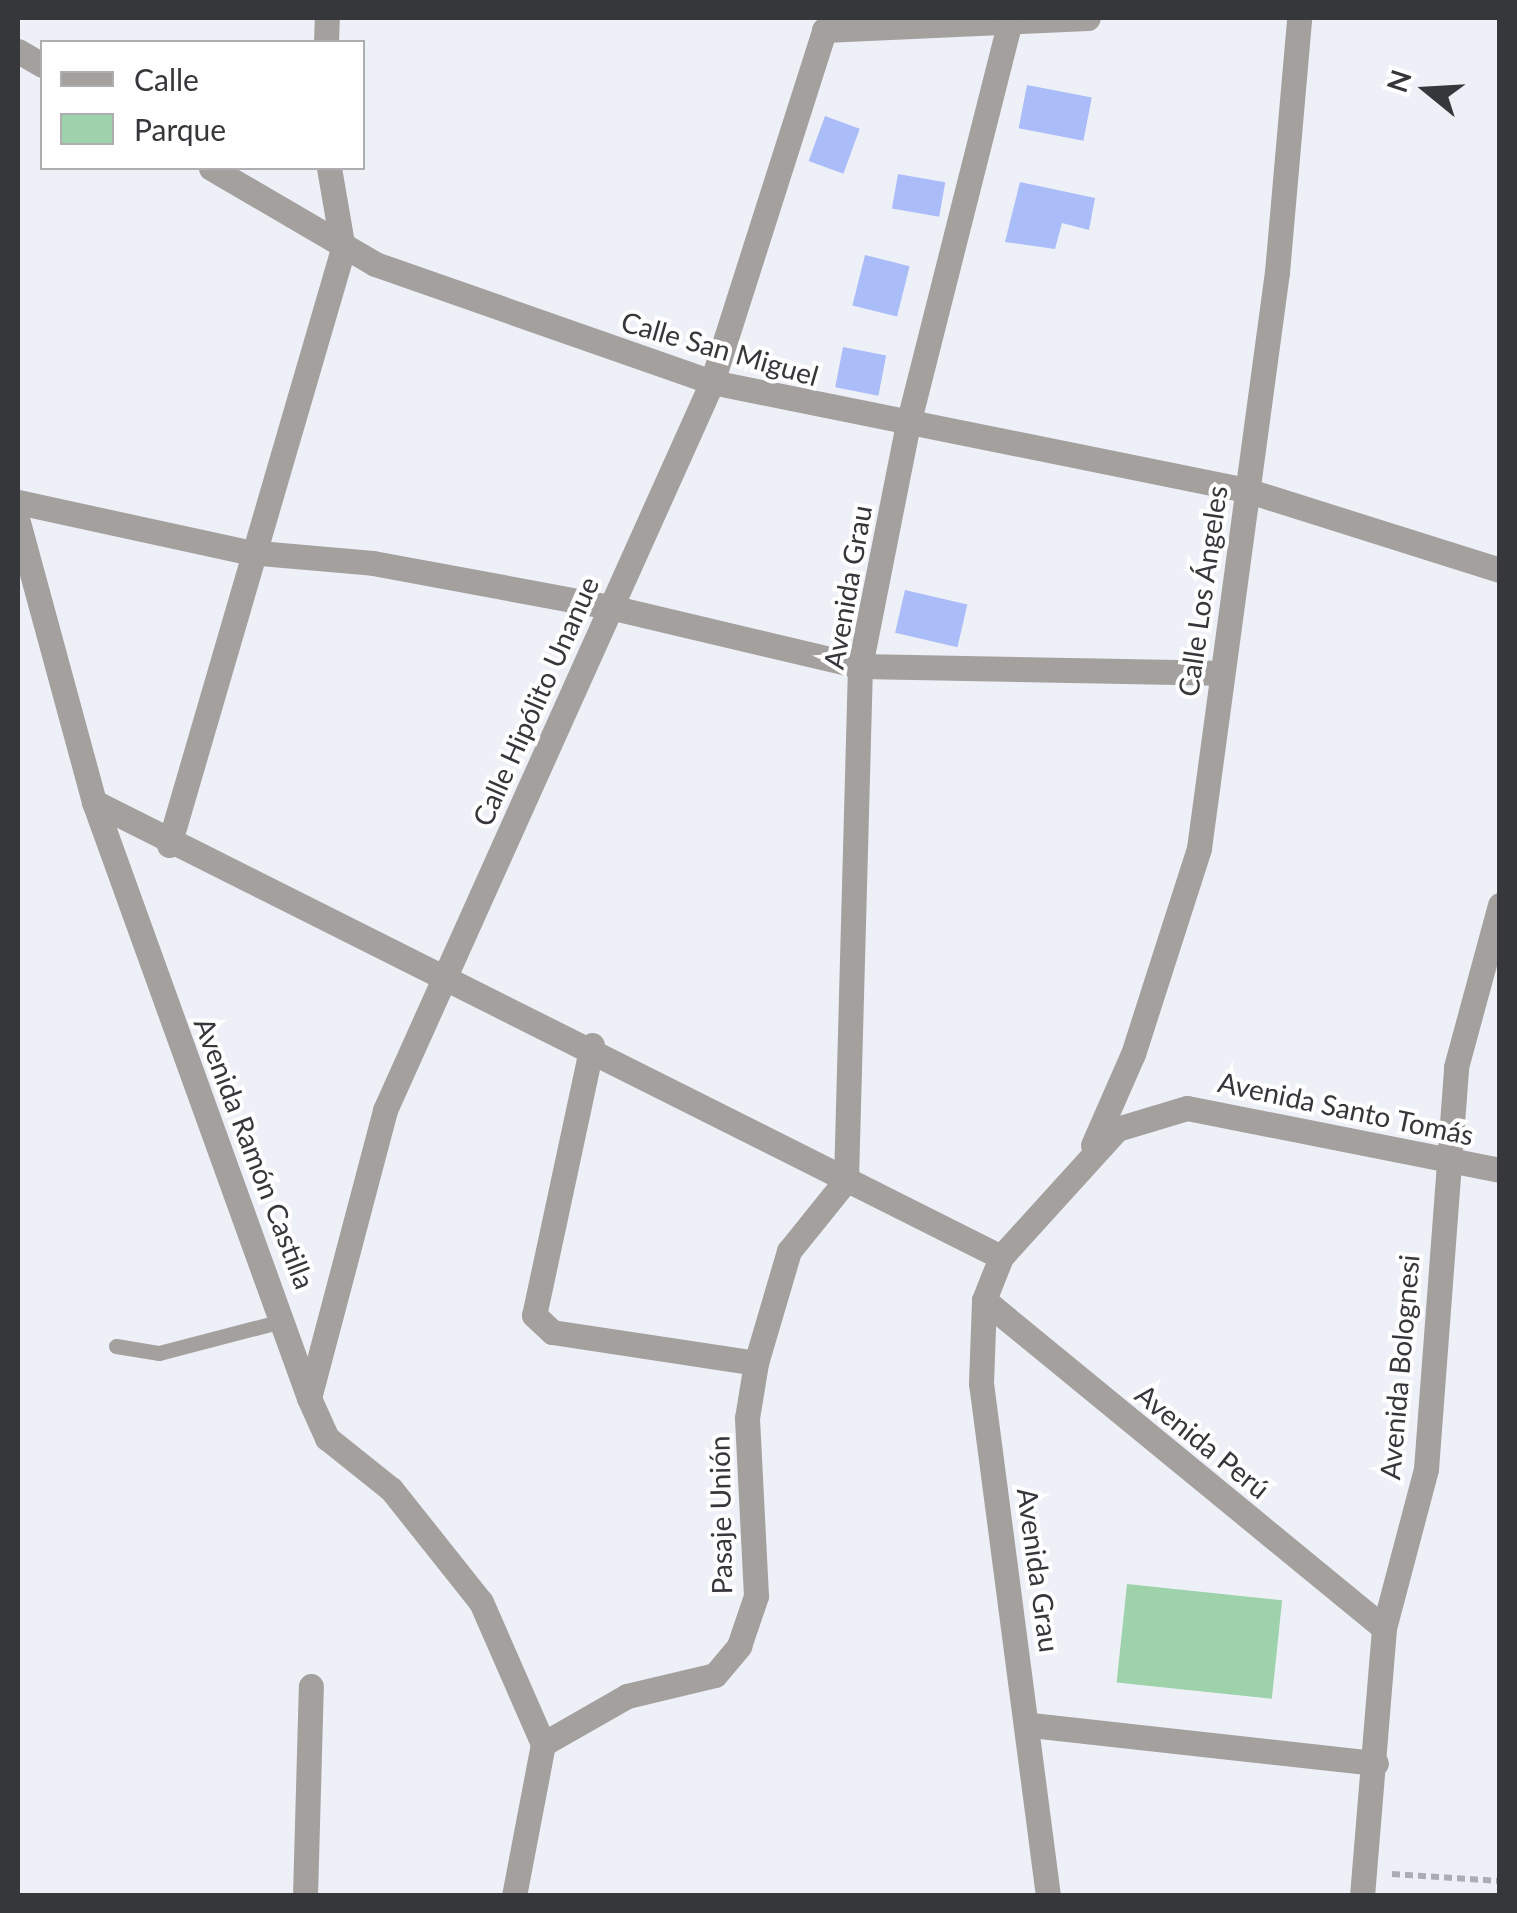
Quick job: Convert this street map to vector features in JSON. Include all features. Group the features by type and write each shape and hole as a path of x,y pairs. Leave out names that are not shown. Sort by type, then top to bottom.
{"street":[{"path":"1011,18 1088,18"},
{"name":"Calle Hipólito Unanue","path":"310,1398 384,1110 712,382 824,30 1011,18"},
{"name":"Avenida Grau","path":"846,1180 860,666 908,428 1011,18"},
{"name":"Calle Los Ángeles","path":"1088,1154 1180,920 1211,776 1218,673 1246,490 1299,18"},
{"path":"18,51 40,65"},
{"name":"Calle San Miguel","path":"214,170 344,249 712,382 908,428 1246,490 1500,570"},
{"path":"169,845 248,552 344,249 329,170"},
{"path":"18,502 248,552 373,563 610,608 860,666 1218,673"},
{"name":"Avenida Ramón Castilla","path":"18,522 94,802 327,1438 391,1489 482,1602 543,1744"},
{"path":"94,802 169,845 446,972 1001,1257"},
{"name":"Avenida Bolognesi","path":"1364,1884 1384,1628 1426,1469 1444,1160 1456,1067 1500,905"},
{"path":"592,1046 534,1315 552,1332 756,1362"},
{"name":"Avenida Santo Tomás","path":"1001,1257 1088,1154 1116,1129 1216,1107 1500,1170"},
{"name":"Pasaje Unión","path":"543,1744 628,1696 715,1675 739,1646 756,1596 748,1418 756,1362 790,1252 846,1180"},
{"name":"Avenida Grau","path":"1001,1257 984,1300 981,1383 1031,1725 1048,1896"},
{"name":"Avenida Perú","path":"984,1300 1384,1628"},
{"path":"305,1896 311,1686"},
{"path":"1031,1725 1376,1763"},
{"path":"514,1896 543,1744"}],"lane":[{"path":"116,1346 158,1353 286,1320"}],"path":[{"path":"1364,1884 1500,1882"}],"green space":[{"path":"1127,1584 1282,1600 1272,1699 1117,1682"}],"building":[{"path":"1027,85 1092,98 1083,141 1019,128"},
{"path":"825,116 860,129 843,174 809,161"},
{"path":"898,174 945,182 939,217 892,208"},
{"path":"1020,182 1095,198 1089,230 1062,223 1055,249 1005,242"},
{"path":"865,255 910,266 897,317 852,305"},
{"path":"843,347 886,355 878,396 835,387"},
{"path":"905,590 967,604 957,647 895,633"}]}
